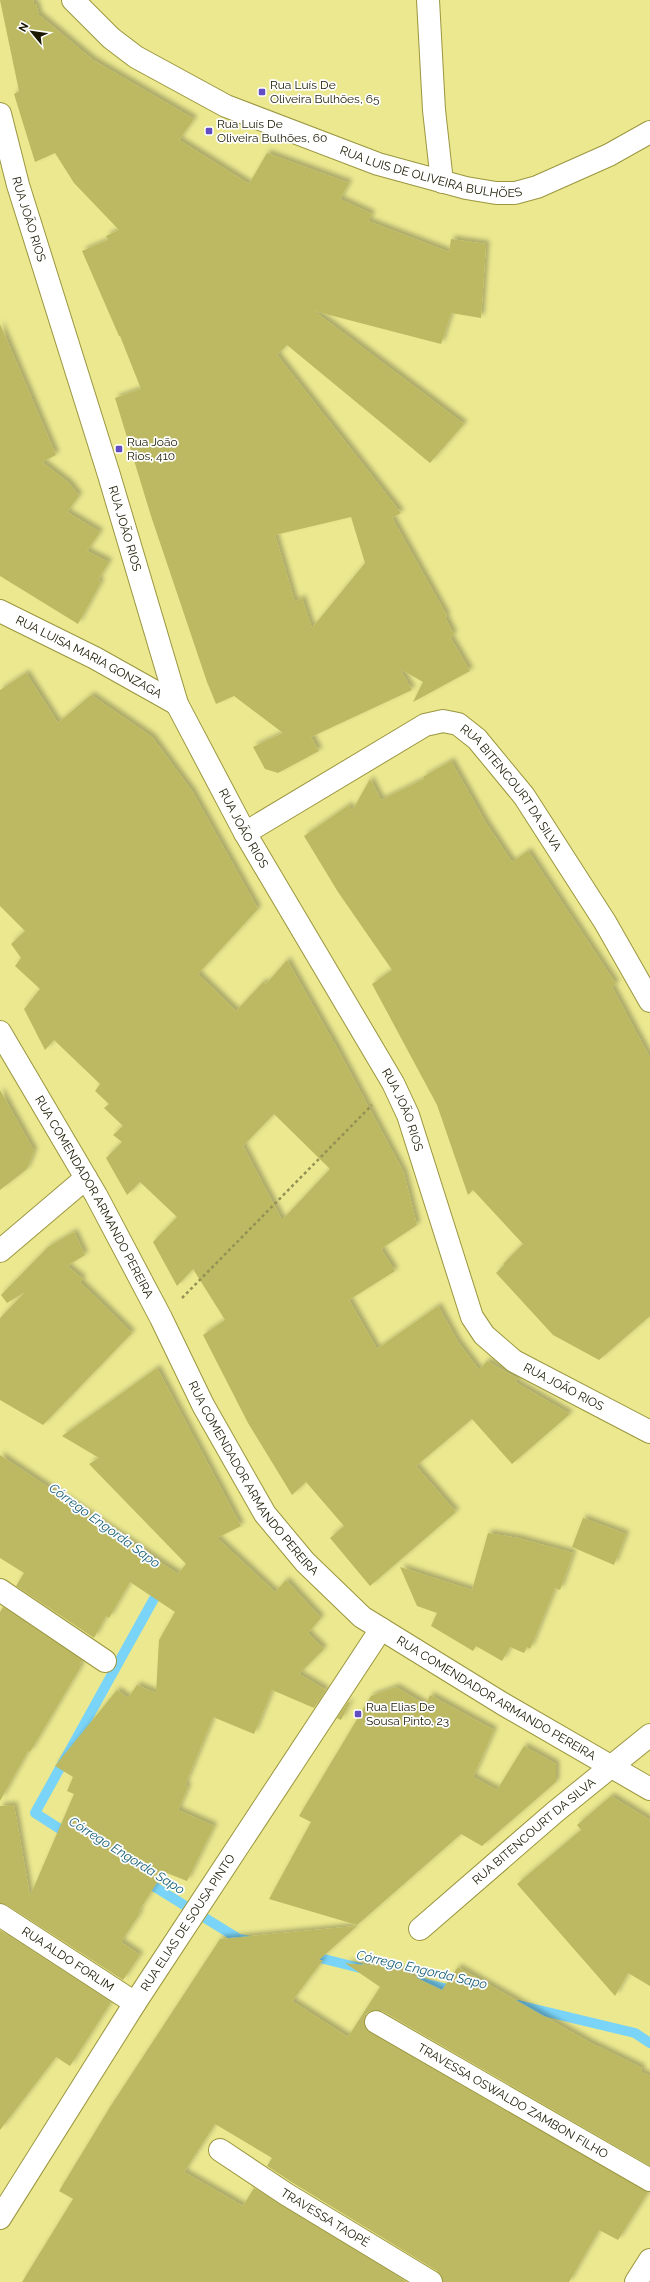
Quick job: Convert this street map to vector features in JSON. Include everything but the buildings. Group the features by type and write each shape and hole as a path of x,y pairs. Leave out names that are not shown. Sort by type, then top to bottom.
{"street":[{"name":"RUA LUIS DE OLIVEIRA BULHÕES","path":"73,0 111,38 136,57 218,101 378,164 442,182 496,193 515,193 537,187 609,155 650,132"},
{"path":"428,0 434,110 442,182"},
{"name":"RUA JOÃO RIOS","path":"0,114 18,185 107,469 177,704 245,832 393,1083 408,1115 472,1317 484,1335 514,1361 650,1432"},
{"name":"RUA LUISA MARIA GONZAGA","path":"0,611 95,658 177,704"},
{"name":"RUA BITENCOURT DA SILVA","path":"245,832 425,725 443,721 458,724 477,739 524,796 605,922 650,1001"},
{"name":"RUA COMENDADOR ARMANDO PEREIRA","path":"0,1032 86,1178 162,1318 203,1405 265,1514 305,1562 345,1603 362,1617 650,1789"},
{"path":"0,1251 86,1178"},
{"path":"0,1590 105,1661"},
{"name":"RUA ELIAS DE SOUSA PINTO","path":"0,2218 135,2003 381,1629"},
{"name":"RUA BITENCOURT DA SILVA","path":"420,1929 555,1812 650,1735"},
{"name":"RUA ALDO FORLIM","path":"0,1915 135,2003"},
{"name":"TRAVESSA OSWALDO ZAMBON FILHO","path":"376,2022 650,2180"},
{"name":"TRAVESSA TAOPÉ","path":"220,2150 286,2194 431,2282"},
{"path":"636,2282 650,2260"}],"path":[{"path":"162,1318 393,1083"}],"waterway":[{"name":"Córrego Engorda Sapo","path":"71,1836 35,1813 161,1586"},
{"name":"Córrego Engorda Sapo","path":"142,1879 239,1939 249,1941"},
{"name":"Córrego Engorda Sapo","path":"308,1955 360,1968"},
{"name":"Córrego Engorda Sapo","path":"419,1982 456,1991"},
{"name":"Córrego Engorda Sapo","path":"518,2005 635,2033 650,2043"}],"place":[{"name":"Rua Luís De Oliveira Bulhões, 65","path":"262,92"},
{"name":"Rua Luís De Oliveira Bulhões, 60","path":"209,131"},
{"name":"Rua João Rios, 410","path":"119,449"},
{"name":"Rua Elias De Sousa Pinto, 23","path":"358,1714"}]}
